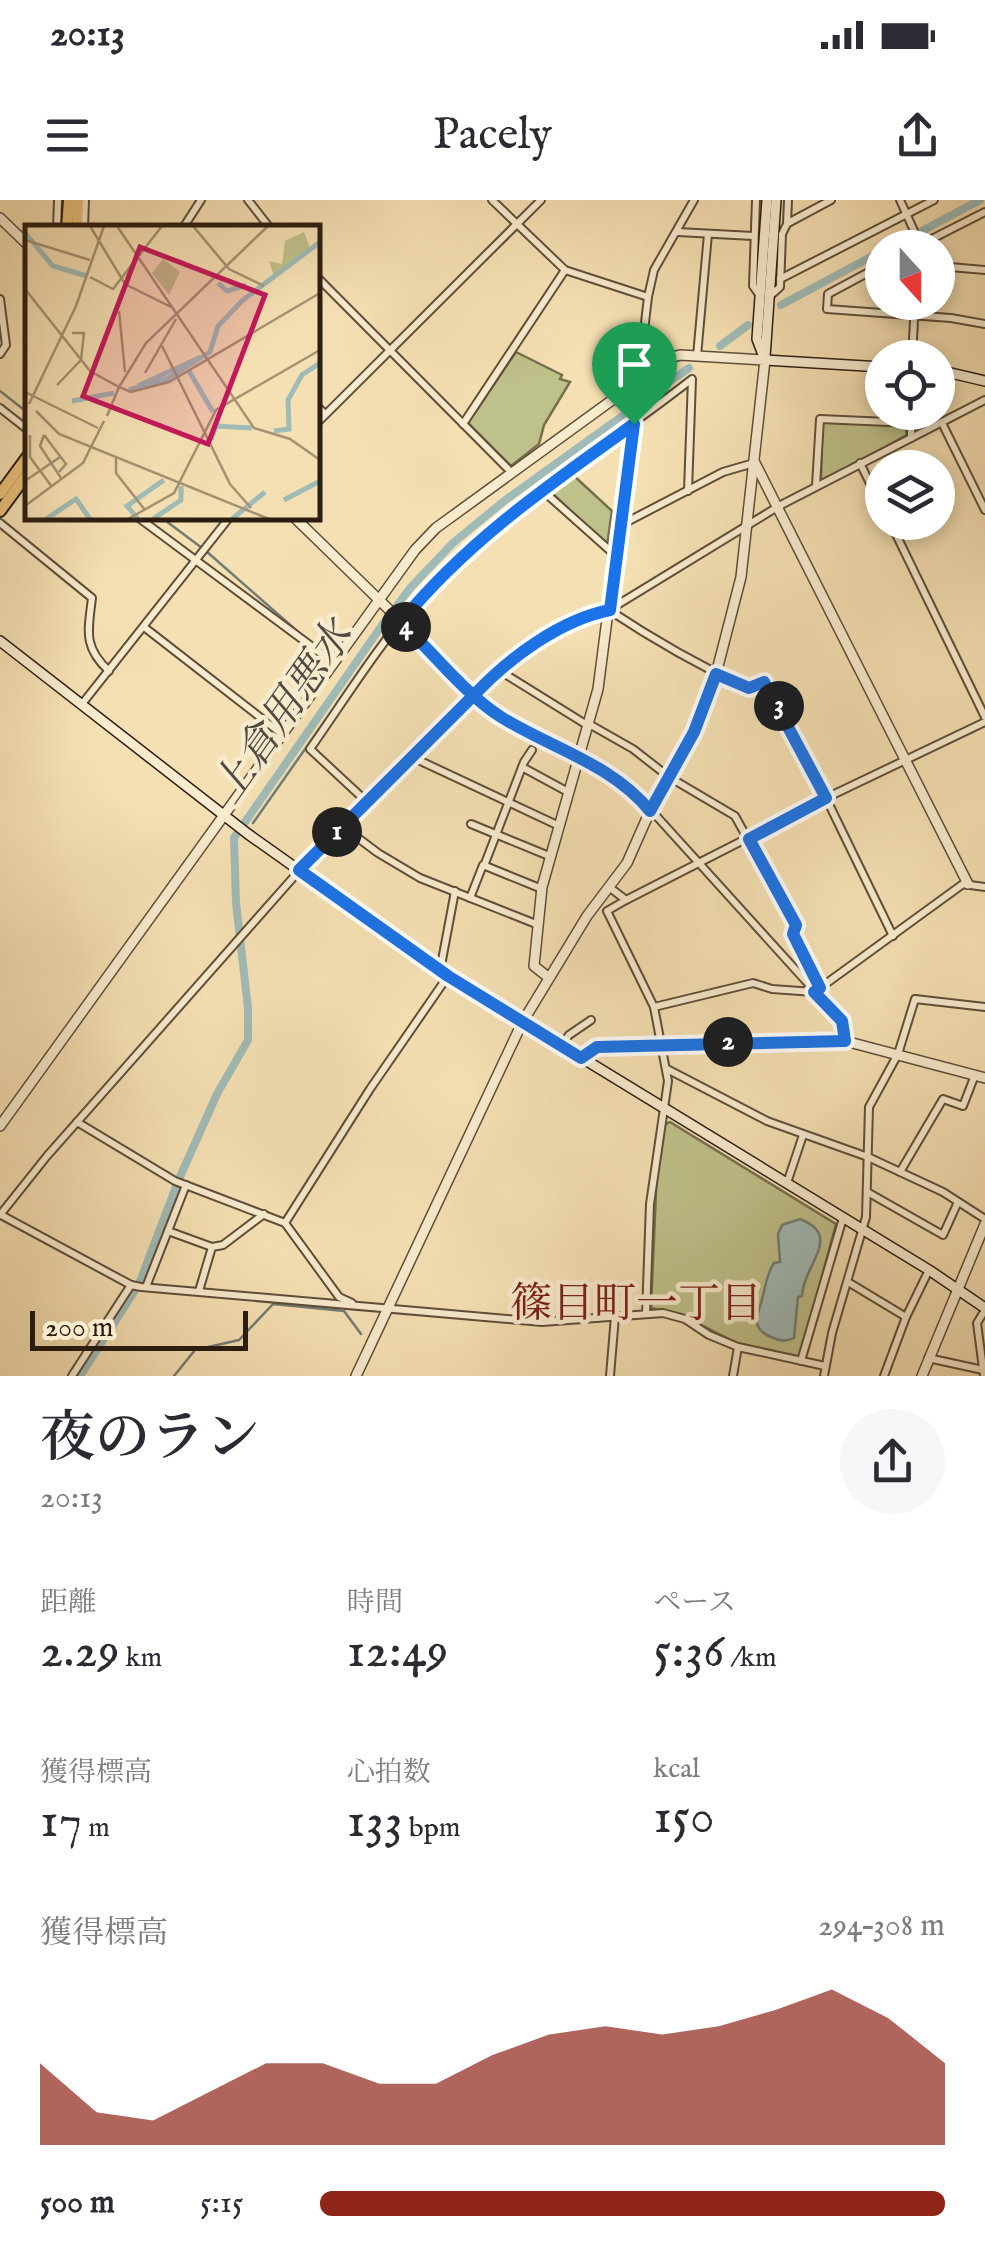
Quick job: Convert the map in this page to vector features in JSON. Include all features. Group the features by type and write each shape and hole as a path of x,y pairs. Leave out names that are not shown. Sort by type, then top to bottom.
{"main road":[{"path":"68,225 69,200"},
{"path":"81,225 82,200"},
{"path":"0,494 25,460"},
{"path":"0,511 25,477"}],"street":[{"path":"56,225 58,200"},
{"path":"186,225 201,200"},
{"path":"248,200 268,225"},
{"path":"492,200 565,270 648,296"},
{"path":"320,420 541,200"},
{"path":"653,368 642,348 654,270 694,200"},
{"path":"756,200 753,286 766,295"},
{"path":"356,1376 522,1023 548,977 627,863 650,811 694,732 716,674 741,578 748,527 765,360 768,200"},
{"path":"766,295 776,200"},
{"path":"766,295 778,291 788,200"},
{"path":"787,224 831,200"},
{"path":"900,200 914,230"},
{"path":"780,278 934,200"},
{"path":"949,230 985,212"},
{"path":"4,226 25,243"},
{"path":"678,232 753,236"},
{"path":"697,356 708,234"},
{"path":"955,267 985,270"},
{"path":"463,424 565,270"},
{"path":"865,274 828,294 827,309 865,312"},
{"path":"320,280 511,472"},
{"path":"0,299 6,345 0,354"},
{"path":"953,320 985,324"},
{"path":"0,1126 436,528 653,368 680,355 865,366"},
{"path":"955,374 985,381"},
{"path":"367,802 310,748 400,621 462,557 634,413 692,379 688,492"},
{"path":"548,977 534,966 536,924 557,824 598,688 637,382"},
{"path":"955,415 985,400"},
{"path":"0,408 25,428"},
{"path":"320,409 325,414"},
{"path":"816,486 820,418 865,420"},
{"path":"911,430 911,438"},
{"path":"825,1366 738,1347 684,1319 663,1313 542,1322 144,1287 131,1284 0,1215 299,870 499,671 566,627 610,610 779,506 926,430"},
{"path":"946,430 985,510"},
{"path":"620,526 723,472 755,462"},
{"path":"755,462 968,884"},
{"path":"860,464 865,474"},
{"path":"542,490 615,555"},
{"path":"142,520 334,663"},
{"path":"82,704 227,520"},
{"path":"296,520 500,716 631,788 817,990 842,1021 845,1041"},
{"path":"0,523 92,598 88,630 92,655 109,671"},
{"path":"646,1314 650,1204 668,1081 654,1007 607,911 985,719 899,540"},
{"path":"610,610 716,674 749,688 764,682 893,936"},
{"path":"144,627 283,735"},
{"path":"0,641 248,834 444,973 958,1288 985,1309 976,1323 979,1373 928,1358"},
{"path":"499,671 633,749 669,777 735,816 796,925 793,934 817,990"},
{"path":"470,898 532,750"},
{"path":"412,756 557,824"},
{"path":"522,767 568,792"},
{"path":"472,824 549,856"},
{"path":"342,826 406,870 536,924"},
{"path":"484,866 542,889"},
{"path":"654,1007 753,983 772,989 817,990 963,884 985,886"},
{"path":"609,887 626,900"},
{"path":"285,1223 444,973 455,891"},
{"path":"824,1376 869,1193 869,1107 898,1054 915,999 985,1007"},
{"path":"561,1046 569,1035 592,1020"},
{"path":"581,1058 597,1047 845,1041 980,1076 963,1106 943,1099 900,1172"},
{"path":"666,1068 768,1121 900,1172 958,1202 985,1222 982,1243 958,1288 922,1376"},
{"path":"77,1122 181,1183 285,1223 349,1305"},
{"path":"786,1184 804,1135"},
{"path":"144,1287 168,1231 181,1183"},
{"path":"869,1193 943,1235 958,1202"},
{"path":"168,1231 212,1247 223,1245 264,1214"},
{"path":"801,1361 843,1218"},
{"path":"198,1292 212,1247"},
{"path":"884,1376 906,1316 929,1270"},
{"path":"848,1282 906,1316"},
{"path":"72,1376 131,1284"},
{"path":"610,1376 615,1316"},
{"path":"733,1376 738,1347"}],"green space":[{"path":"516,352 570,382 544,425 539,444 511,466 468,423"},
{"path":"865,423 865,430 906,430 907,435 879,450 865,450 865,457 821,481 822,424"},
{"path":"572,474 612,511 607,546 551,492"},
{"path":"670,1122 836,1224 801,1355 737,1343 679,1314 651,1308 657,1169 664,1125"}],"water":[{"path":"800,1219 813,1226 820,1243 802,1296 798,1297 794,1338 780,1340 761,1330 757,1318 769,1273 774,1263 780,1262 778,1234 782,1225"}],"waterway":[{"name":"上倉用悪水","path":"924,230 980,200"},
{"name":"上倉用悪水","path":"781,305 865,260"},
{"name":"上倉用悪水","path":"720,346 748,325"},
{"name":"上倉用悪水","path":"80,1376 139,1284 179,1179 217,1094 248,1040 234,838 380,628 411,587 453,543 504,501 689,368"},
{"path":"0,391 25,411"},
{"path":"399,613 494,520 630,419"},
{"path":"165,520 304,637"},
{"path":"369,658 395,620"},
{"path":"253,823 341,698"},
{"path":"174,1376 195,1350 239,1340 273,1304 344,1311 361,1334"}],"district":[{"name":"篠目町一丁目","path":"636,1305"}],"route":[{"path":"634,424 504,519 420,598 401,622 475,694 500,716 620,780 650,811 694,732 716,674 749,688 764,682 826,798 749,839 796,925 793,934 820,988 814,992 842,1021 845,1041 597,1047 581,1058 448,976 299,870 342,826 475,694 491,678 566,627 610,610 634,424"}]}
